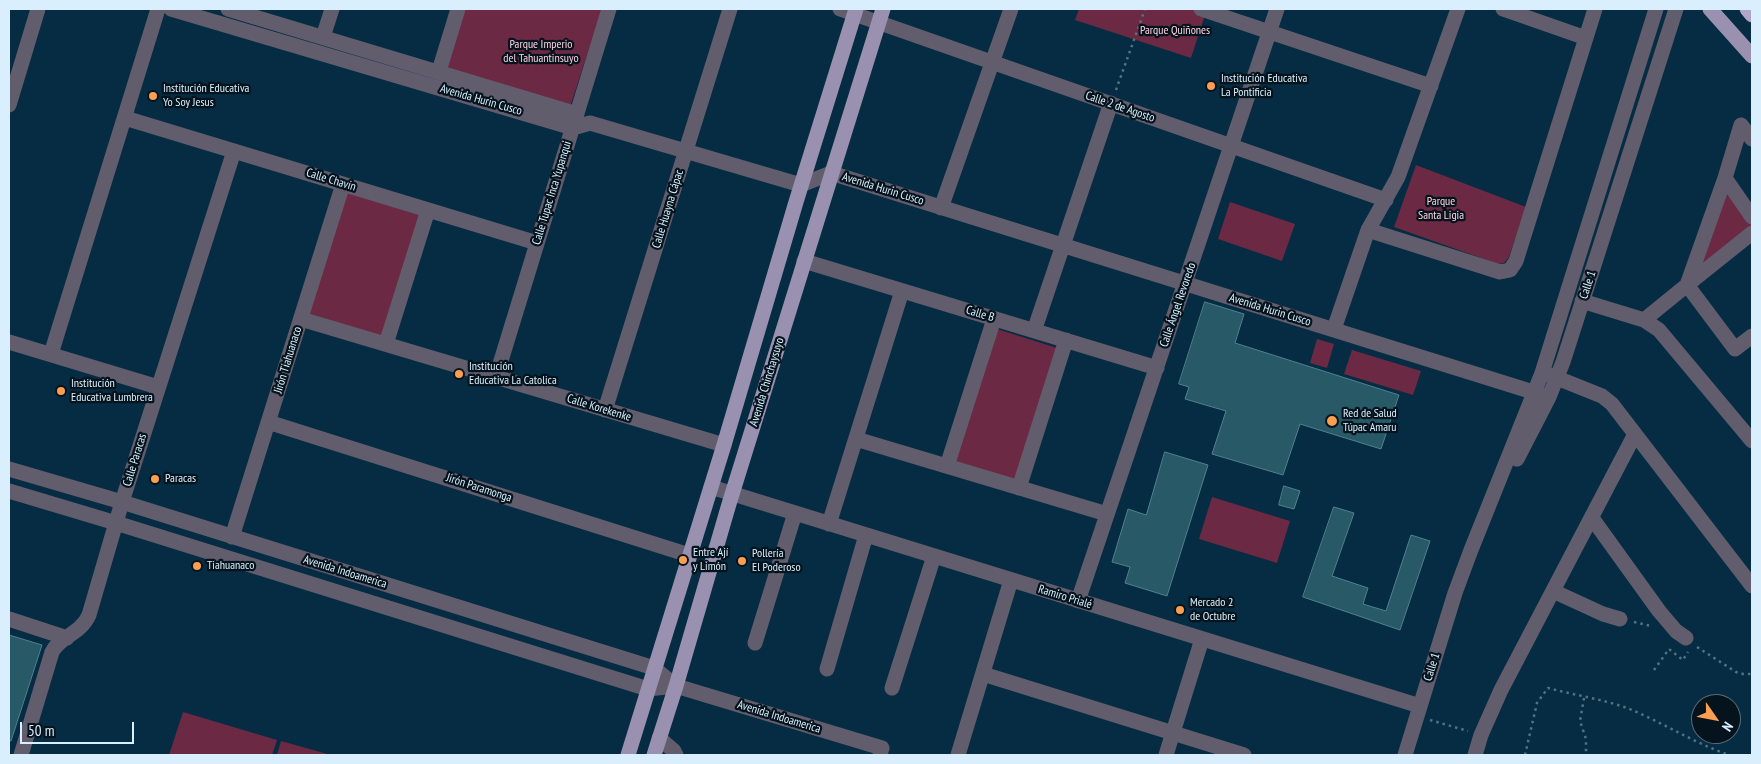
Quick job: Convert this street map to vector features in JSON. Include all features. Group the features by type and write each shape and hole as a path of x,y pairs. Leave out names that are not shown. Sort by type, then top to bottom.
{"highway":[{"path":"1748,9 1752,15"}],"main road":[{"path":"1710,9 1752,56"},
{"name":"Avenida Chinchaysuyo","path":"628,755 855,11"},
{"name":"Avenida Chinchaysuyo","path":"654,755 732,494 881,16"}],"street":[{"path":"9,105 38,9"},
{"path":"51,354 158,9"},
{"name":"Avenida Hurin Cusco","path":"171,9 575,121 590,123 801,185 831,173 1542,394"},
{"name":"Avenida Hurin Cusco","path":"228,9 439,71 575,121"},
{"path":"323,37 332,9"},
{"path":"439,71 458,9"},
{"name":"Calle Tupac Inca Yupanqui","path":"496,377 609,9"},
{"name":"Calle Huayna Cápac","path":"605,410 730,9"},
{"name":"Calle 2 de Agosto","path":"840,9 881,16 993,62 1386,200"},
{"path":"941,208 1011,9"},
{"path":"1201,9 1431,86"},
{"name":"Calle Ángel Revoredo","path":"1078,601 1277,9"},
{"path":"1334,330 1368,230 1398,177 1458,9"},
{"path":"1503,9 1586,38"},
{"path":"1368,230 1500,272 1510,270 1516,261 1595,9"},
{"name":"Calle 1","path":"1542,394 1542,372 1656,9"},
{"name":"Calle 1","path":"1405,755 1455,593 1471,550 1542,394 1557,378 1676,9"},
{"path":"1034,331 1111,104"},
{"name":"Calle Chavín","path":"124,118 537,243"},
{"path":"1687,285 1725,178 1741,125 1752,139"},
{"name":"Calle Paracas","path":"21,755 52,652 57,644 81,628 89,616 122,502 234,151"},
{"path":"1725,178 1752,217"},
{"name":"Jirón Tiahuanaco","path":"232,536 343,184"},
{"path":"386,344 428,210"},
{"path":"1644,320 1752,233"},
{"name":"Calle B","path":"804,261 1156,368"},
{"path":"1687,285 1735,349 1752,336"},
{"path":"829,524 902,291"},
{"path":"1582,301 1644,320 1659,330 1752,440"},
{"path":"947,466 994,318"},
{"name":"Calle Korekenke","path":"301,319 724,445"},
{"path":"1019,488 1066,340"},
{"path":"9,342 158,387"},
{"path":"1542,372 1602,396 1612,404 1752,586"},
{"name":"Jirón Paramonga","path":"268,422 689,555"},
{"path":"1475,755 1488,719 1635,434"},
{"path":"856,438 1107,514"},
{"name":"Avenida Indoamerica","path":"9,469 122,502 654,668 676,686 881,752"},
{"name":"Ramiro Prialé","path":"711,487 1202,639 1418,711"},
{"name":"Avenida Indoamerica","path":"9,492 116,523 648,689 676,686"},
{"path":"755,643 795,513"},
{"path":"1592,518 1659,611 1681,634"},
{"path":"827,669 866,535"},
{"path":"892,688 934,556"},
{"path":"958,755 1012,580"},
{"path":"1553,591 1603,614 1620,619"},
{"path":"9,619 68,638"},
{"path":"1166,755 1202,639"},
{"path":"983,674 1244,755"},
{"path":"659,738 676,755"}],"path":[{"path":"1111,104 1145,9"},
{"path":"1620,619 1681,634 1710,656 1736,672 1752,674"},
{"path":"1654,670 1669,649 1683,660 1689,652 1681,634"},
{"path":"1526,755 1537,703 1548,688 1628,709 1711,749 1729,755"},
{"path":"1584,698 1580,721 1586,739 1586,755"},
{"path":"1418,711 1468,731 1474,730 1479,724 1488,719"}],"green space":[{"name":"Parque Imperio del Tahuantinsuyo","path":"464,9 602,9 570,107 445,69"},
{"name":"Parque Quiñones","path":"1079,9 1207,9 1191,58 1075,20"},
{"name":"Parque Santa Ligia","path":"1416,165 1526,207 1509,257 1504,263 1498,264 1394,227"},
{"path":"1729,189 1752,221 1752,229 1696,272"},
{"path":"345,192 423,216 385,338 307,313"},
{"path":"1230,202 1295,224 1282,261 1218,239"},
{"path":"997,329 1057,348 1016,480 955,461"},
{"path":"1317,339 1334,344 1327,368 1310,363"},
{"path":"1352,350 1421,371 1413,395 1344,374"},
{"path":"1212,497 1290,521 1277,563 1199,539"},
{"path":"183,712 277,740 272,755 169,755"},
{"path":"281,741 331,755 277,755"}],"building":[{"path":"1205,302 1244,314 1235,343 1399,395 1381,449 1300,424 1283,475 1212,454 1226,411 1185,399 1189,387 1179,384"},
{"path":"1165,452 1208,465 1167,596 1125,583 1130,567 1112,562 1128,509 1146,515"},
{"path":"1284,486 1300,491 1294,509 1279,505"},
{"path":"1334,507 1354,513 1332,576 1368,588 1363,604 1386,611 1411,535 1430,541 1400,630 1303,597"},
{"path":"9,635 42,645 11,741 9,741"}],"place":[{"name":"Institución Educativa La Pontificia","path":"1211,86"},
{"name":"Institución Educativa Yo Soy Jesus","path":"153,96"},
{"name":"Institución Educativa La Catolica","path":"459,374"},
{"name":"Institución Educativa Lumbrera","path":"61,391"},
{"name":"Red de Salud Túpac Amaru","path":"1332,421"},
{"name":"Paracas","path":"155,479"},
{"name":"Entre Ají y Limón","path":"683,560"},
{"name":"Pollería El Poderoso","path":"742,561"},
{"name":"Tiahuanaco","path":"197,566"},
{"name":"Mercado 2 de Octubre","path":"1180,610"}]}
